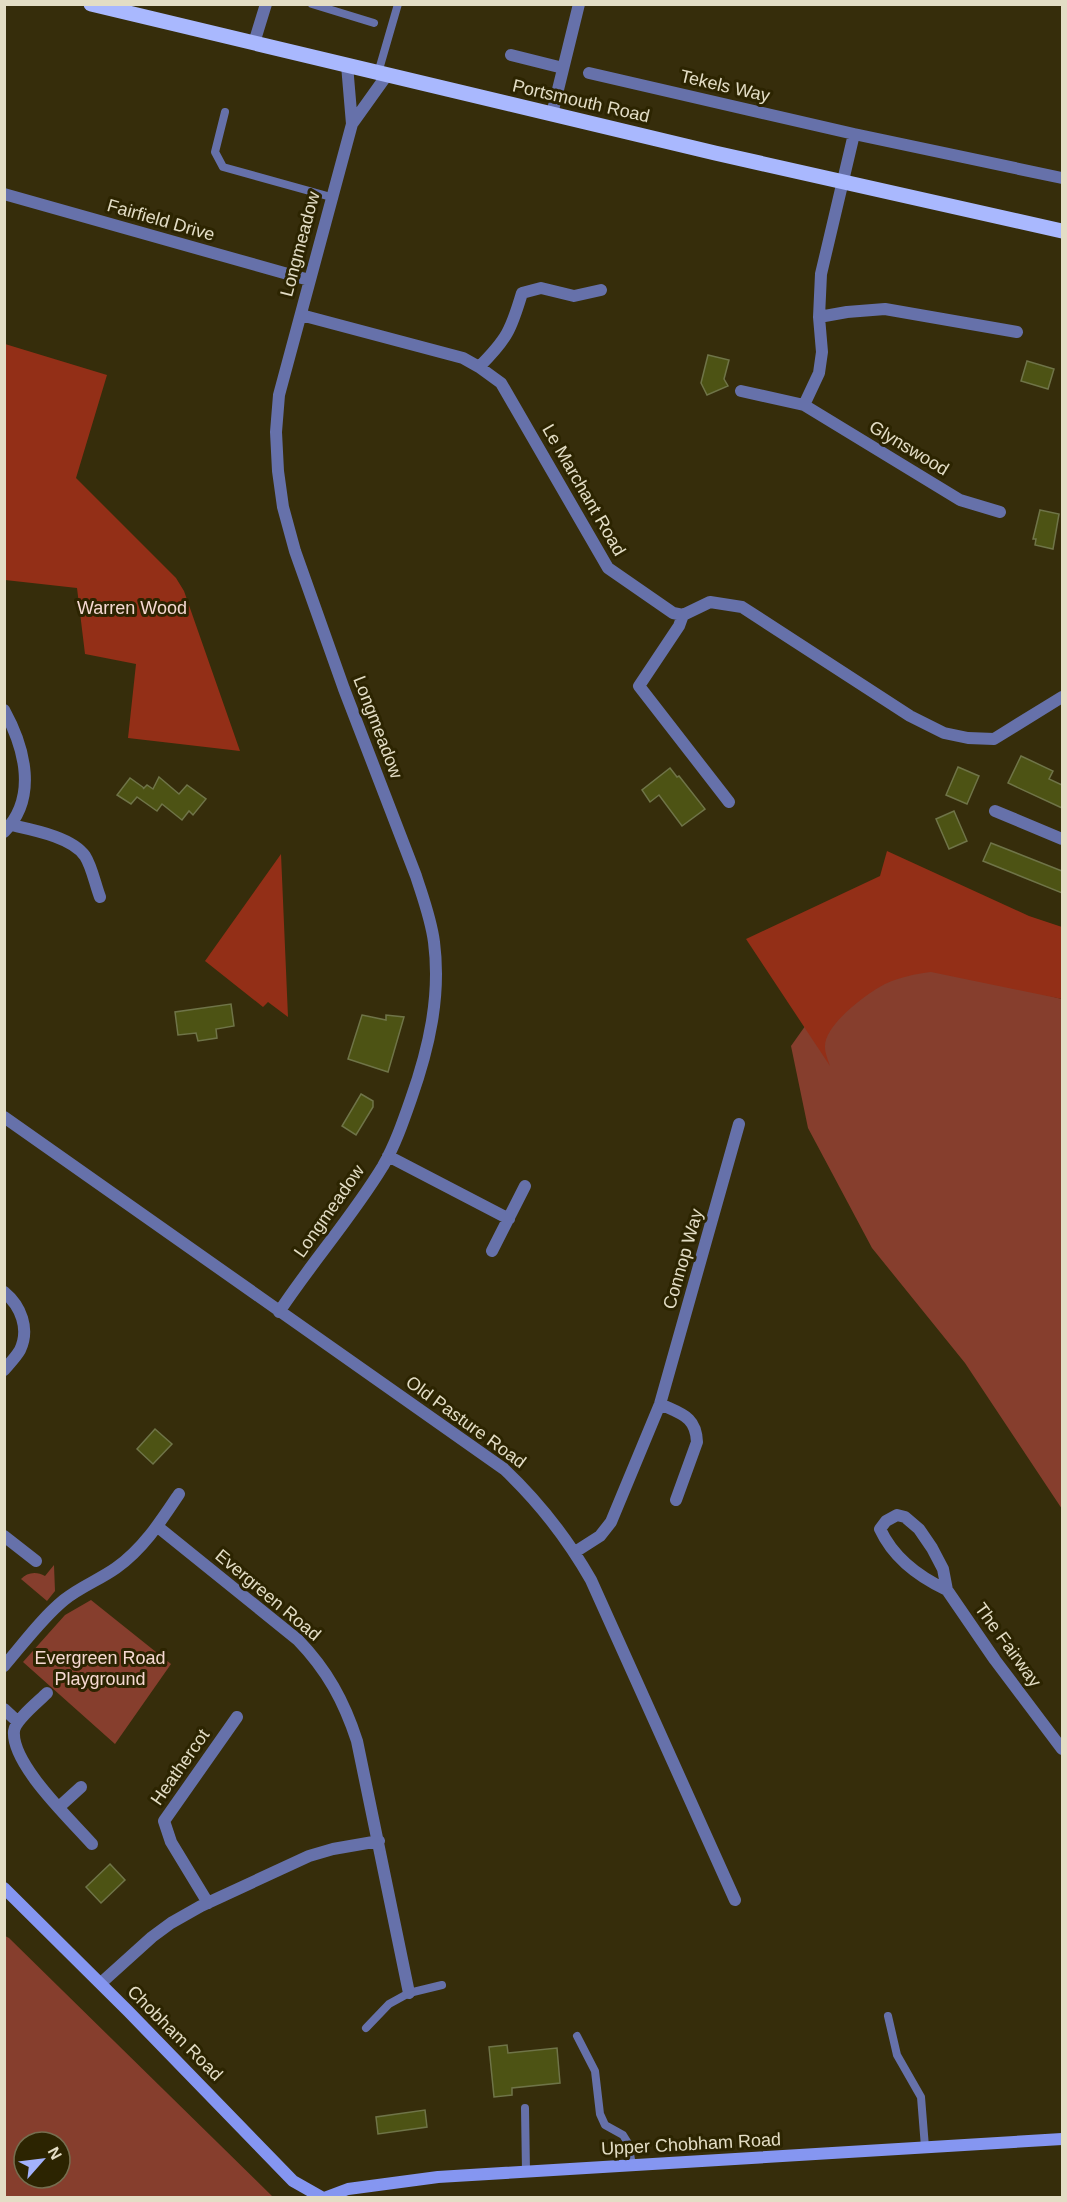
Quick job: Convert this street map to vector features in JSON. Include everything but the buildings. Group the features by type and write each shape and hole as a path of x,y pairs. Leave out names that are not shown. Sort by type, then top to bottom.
{"main road":[{"name":"Portsmouth Road","path":"91,4 552,114 1062,231"},
{"name":"Chobham Road","path":"4,1888 101,1983 293,2181 323,2198"},
{"name":"Upper Chobham Road","path":"323,2198 348,2189 428,2178 1062,2139"}],"street":[{"path":"254,43 266,4"},
{"path":"552,114 579,4"},
{"path":"511,55 563,68"},
{"path":"347,65 352,124"},
{"name":"Tekels Way","path":"589,73 854,134 1062,178"},
{"path":"352,124 383,74"},
{"name":"Longmeadow","path":"279,1312 363,1196 388,1156 402,1124 428,1046 436,991 434,941 429,916 309,593 283,507 276,432 279,404 309,280 352,124"},
{"path":"804,405 819,373 822,352 819,317 821,274 854,134"},
{"name":"Fairfield Drive","path":"4,194 309,280"},
{"path":"479,367 498,348 512,327 522,293 541,288 574,296 601,290"},
{"path":"819,317 885,309 1017,332"},
{"name":"Le Marchant Road","path":"301,315 463,358 501,383 608,568 673,613 683,615"},
{"name":"Glynswood","path":"741,391 804,405 960,500 1000,512"},
{"path":"729,802 639,686 679,626 683,615 710,602 742,607 910,716 944,733 968,738 994,739 1062,697"},
{"path":"4,710 18,740 25,772 24,799 21,809 8,828 47,833 72,845 85,856 100,897"},
{"path":"994,810 1062,839"},
{"name":"Old Pasture Road","path":"4,1117 504,1469 543,1508 575,1552 605,1609 735,1900"},
{"name":"Connop Way","path":"575,1552 600,1536 611,1522 660,1404 739,1124"},
{"path":"388,1156 509,1219"},
{"path":"492,1251 525,1186"},
{"path":"4,1292 12,1298 21,1311 23,1333 19,1352 4,1370"},
{"path":"660,1404 688,1417 697,1434 697,1442 676,1500"},
{"path":"4,1665 62,1602 115,1568 158,1527 179,1494"},
{"name":"The Fairway","path":"947,1590 927,1581 902,1559 885,1539 880,1529 886,1521 897,1515 905,1517 919,1529 943,1569 947,1590 995,1660 1062,1749"},
{"name":"Evergreen Road","path":"158,1527 298,1640 327,1673 349,1715 357,1741 409,1993"},
{"path":"4,1536 36,1561"},
{"path":"47,1693 18,1722 14,1731 21,1758 29,1772 92,1844"},
{"path":"4,1709 18,1722"},
{"name":"Heathercot","path":"208,1903 171,1842 164,1821 237,1717"},
{"path":"59,1807 81,1787"},
{"path":"101,1983 171,1923 208,1903 309,1856 333,1849 379,1841"}],"lane":[{"path":"312,4 374,23"},
{"path":"383,74 398,4"},
{"path":"225,112 215,152 223,167 331,197"},
{"path":"366,2028 389,2004 409,1993 442,1985"},
{"path":"888,2016 897,2055 921,2097 925,2147"},
{"path":"577,2036 596,2072 600,2114 605,2125 623,2136 628,2143 632,2165"},
{"path":"525,2108 526,2172"}],"green space":[{"name":"Warren Wood","path":"5,344 107,375 76,478 176,578 184,591 240,751 128,738 136,664 85,654 77,588 5,580"},
{"path":"887,851 1029,916 1062,927 1062,999 931,972 902,978 885,984 868,995 831,1029 825,1049 830,1066 746,939 880,876"},
{"path":"281,854 288,1017 268,1002 263,1007 205,961"},
{"path":"905,960 1062,999 1062,1509 965,1363 872,1248 808,1128 791,1046 830,991"},
{"path":"54,1565 55,1591 47,1601 21,1579 32,1573 45,1576"},
{"name":"Evergreen Road Playground","path":"91,1600 171,1664 115,1744 23,1662 65,1615"},
{"path":"5,1936 9,1938 273,2197 5,2197"}]}
